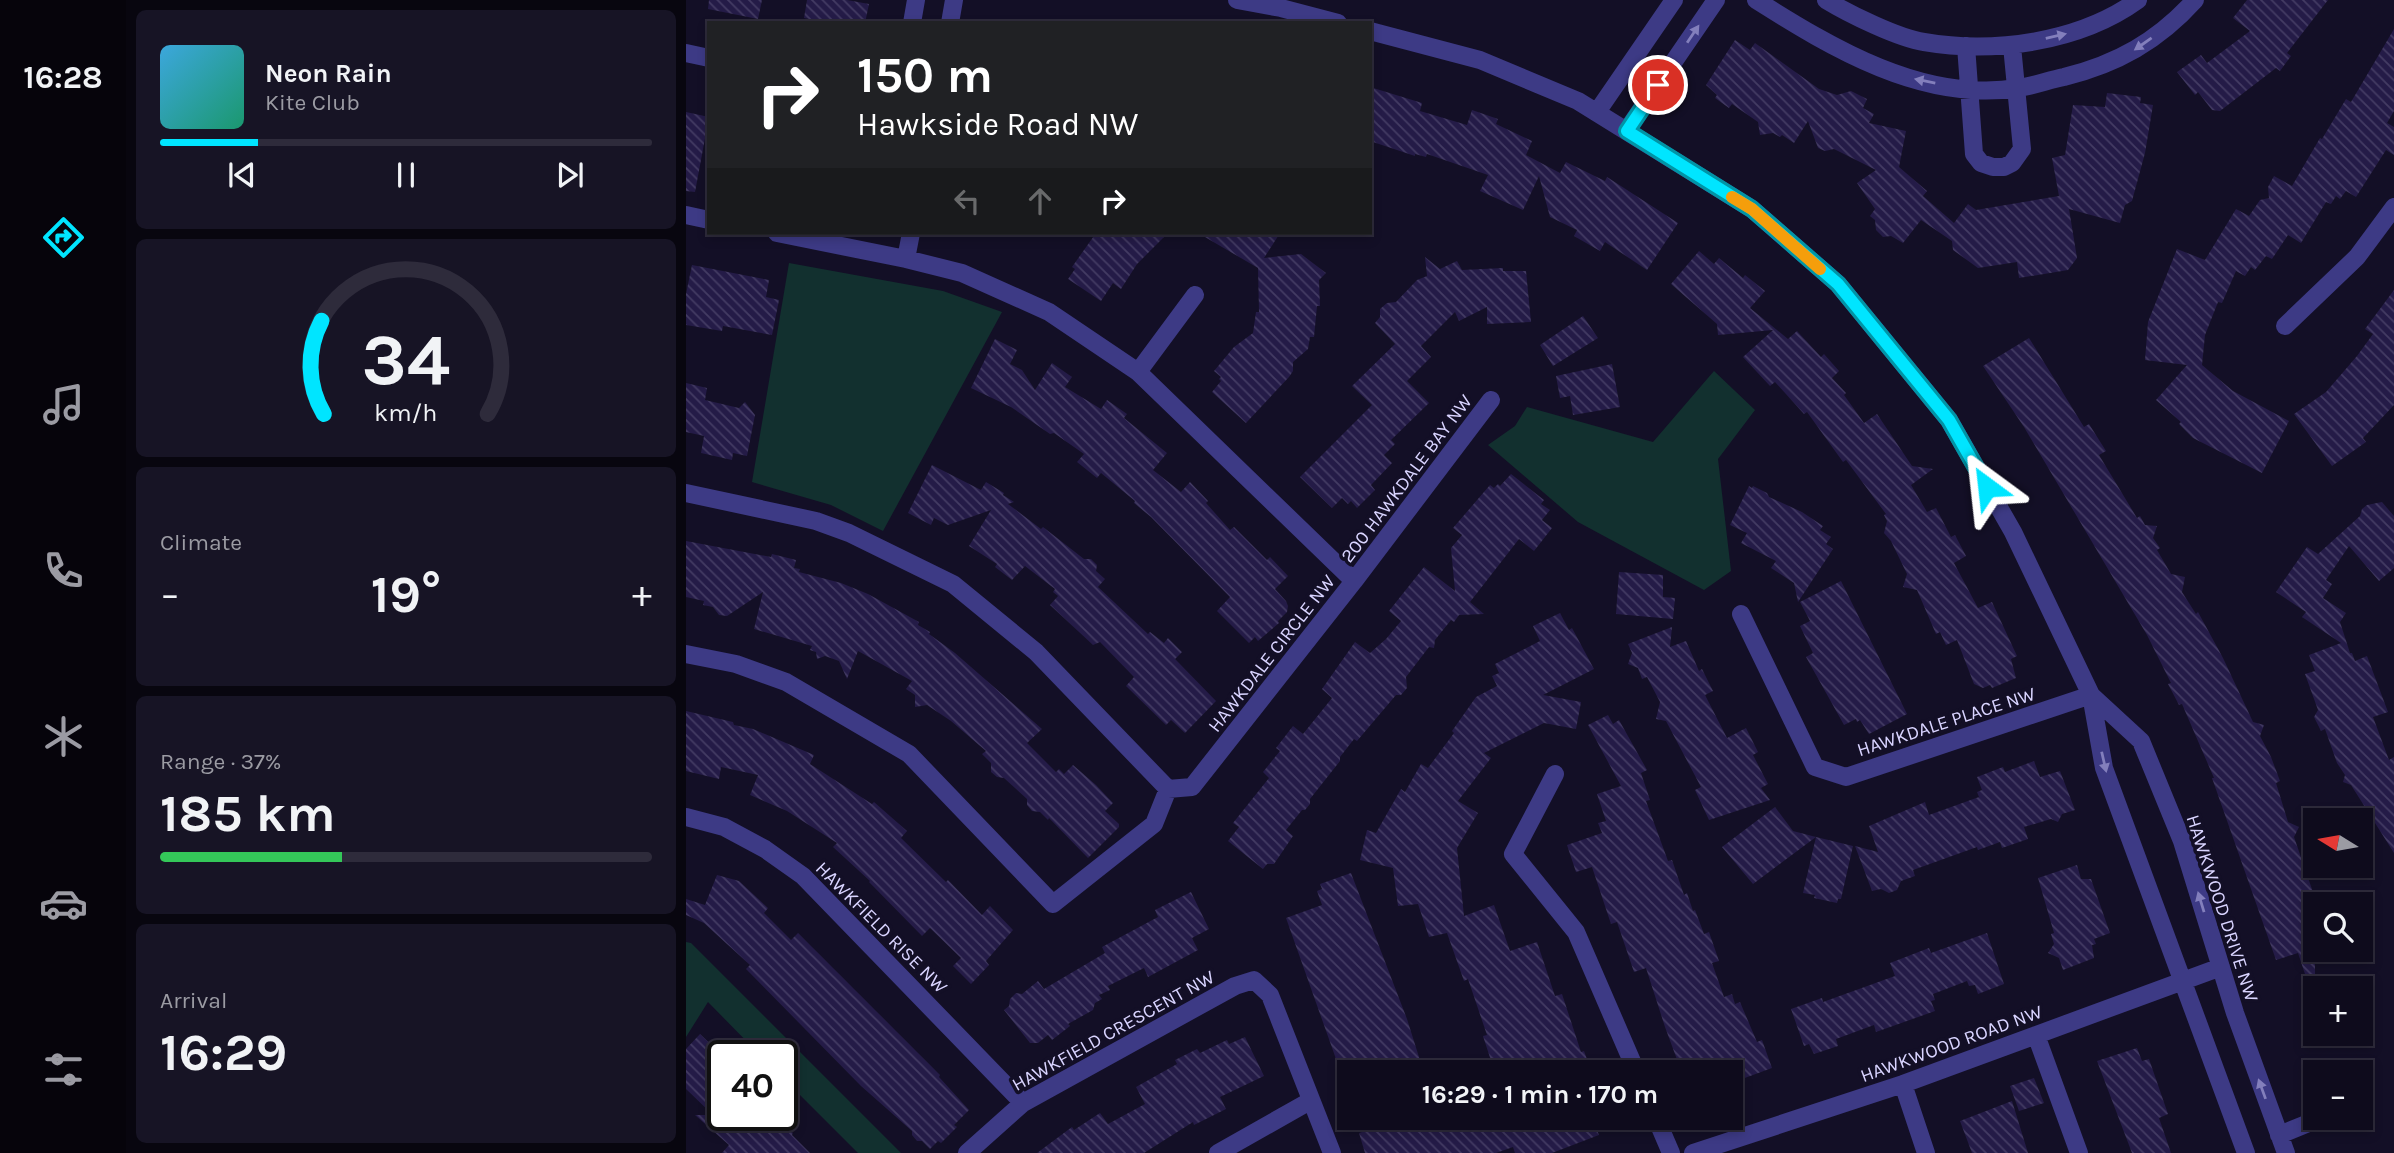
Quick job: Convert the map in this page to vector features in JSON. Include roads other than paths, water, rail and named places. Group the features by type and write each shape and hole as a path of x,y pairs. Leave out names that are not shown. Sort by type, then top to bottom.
{"street":[{"path":"912,21 916,0"},
{"path":"950,21 954,0"},
{"path":"1237,0 1330,21"},
{"path":"1597,112 1674,0"},
{"path":"1627,131 1716,0"},
{"path":"1756,0 1808,33 1883,69 1916,80 1967,89 2017,88 2098,68 2141,47 2195,0"},
{"path":"1826,0 1922,42 1966,46 2012,46 2091,27 2138,0"},
{"name":"HAWKWOOD DRIVE NW","path":"1372,32 1480,60 1577,101 1752,209 1838,284 1949,420 2013,532 2091,695 2104,768 2246,1153"},
{"path":"1966,46 1967,89 1974,154 1981,163 2004,167 2012,163 2022,149 2012,46"},
{"path":"686,53 707,58"},
{"path":"2285,326 2357,257 2394,207"},
{"path":"686,215 707,220"},
{"name":"HAWKDALE CIRCLE NW","path":"797,235 869,242 906,259 962,274 1049,312 1138,372 1354,581 1192,787 1168,789"},
{"path":"906,259 911,235"},
{"path":"1138,372 1195,295"},
{"name":"200 HAWKDALE BAY NW","path":"1354,581 1491,400"},
{"path":"686,492 816,521 849,533 953,584 1035,652 1168,789 1154,824 1053,904 909,754 786,682 736,664 686,654"},
{"name":"HAWKDALE PLACE NW","path":"1741,614 1815,766 1846,777 2091,695"},
{"name":"HAWKWOOD DRIVE NW","path":"2091,695 2141,741 2182,841 2221,967 2286,1153"},
{"path":"1555,774 1513,854 1576,932 1631,1060"},
{"name":"HAWKFIELD RISE NW","path":"686,817 723,827 765,849 803,876 1023,1103"},
{"name":"HAWKWOOD ROAD NW","path":"1693,1153 1903,1084 2221,967"},
{"name":"HAWKFIELD CRESCENT NW","path":"967,1153 1023,1103 1235,986 1254,979 1270,995 1310,1101"},
{"path":"2036,1035 2079,1153"},
{"path":"1903,1084 1926,1153"},
{"path":"1218,1153 1310,1101 1332,1153"},
{"path":"2279,1135 2303,1125"},
{"path":"1661,1130 1671,1153"}]}
